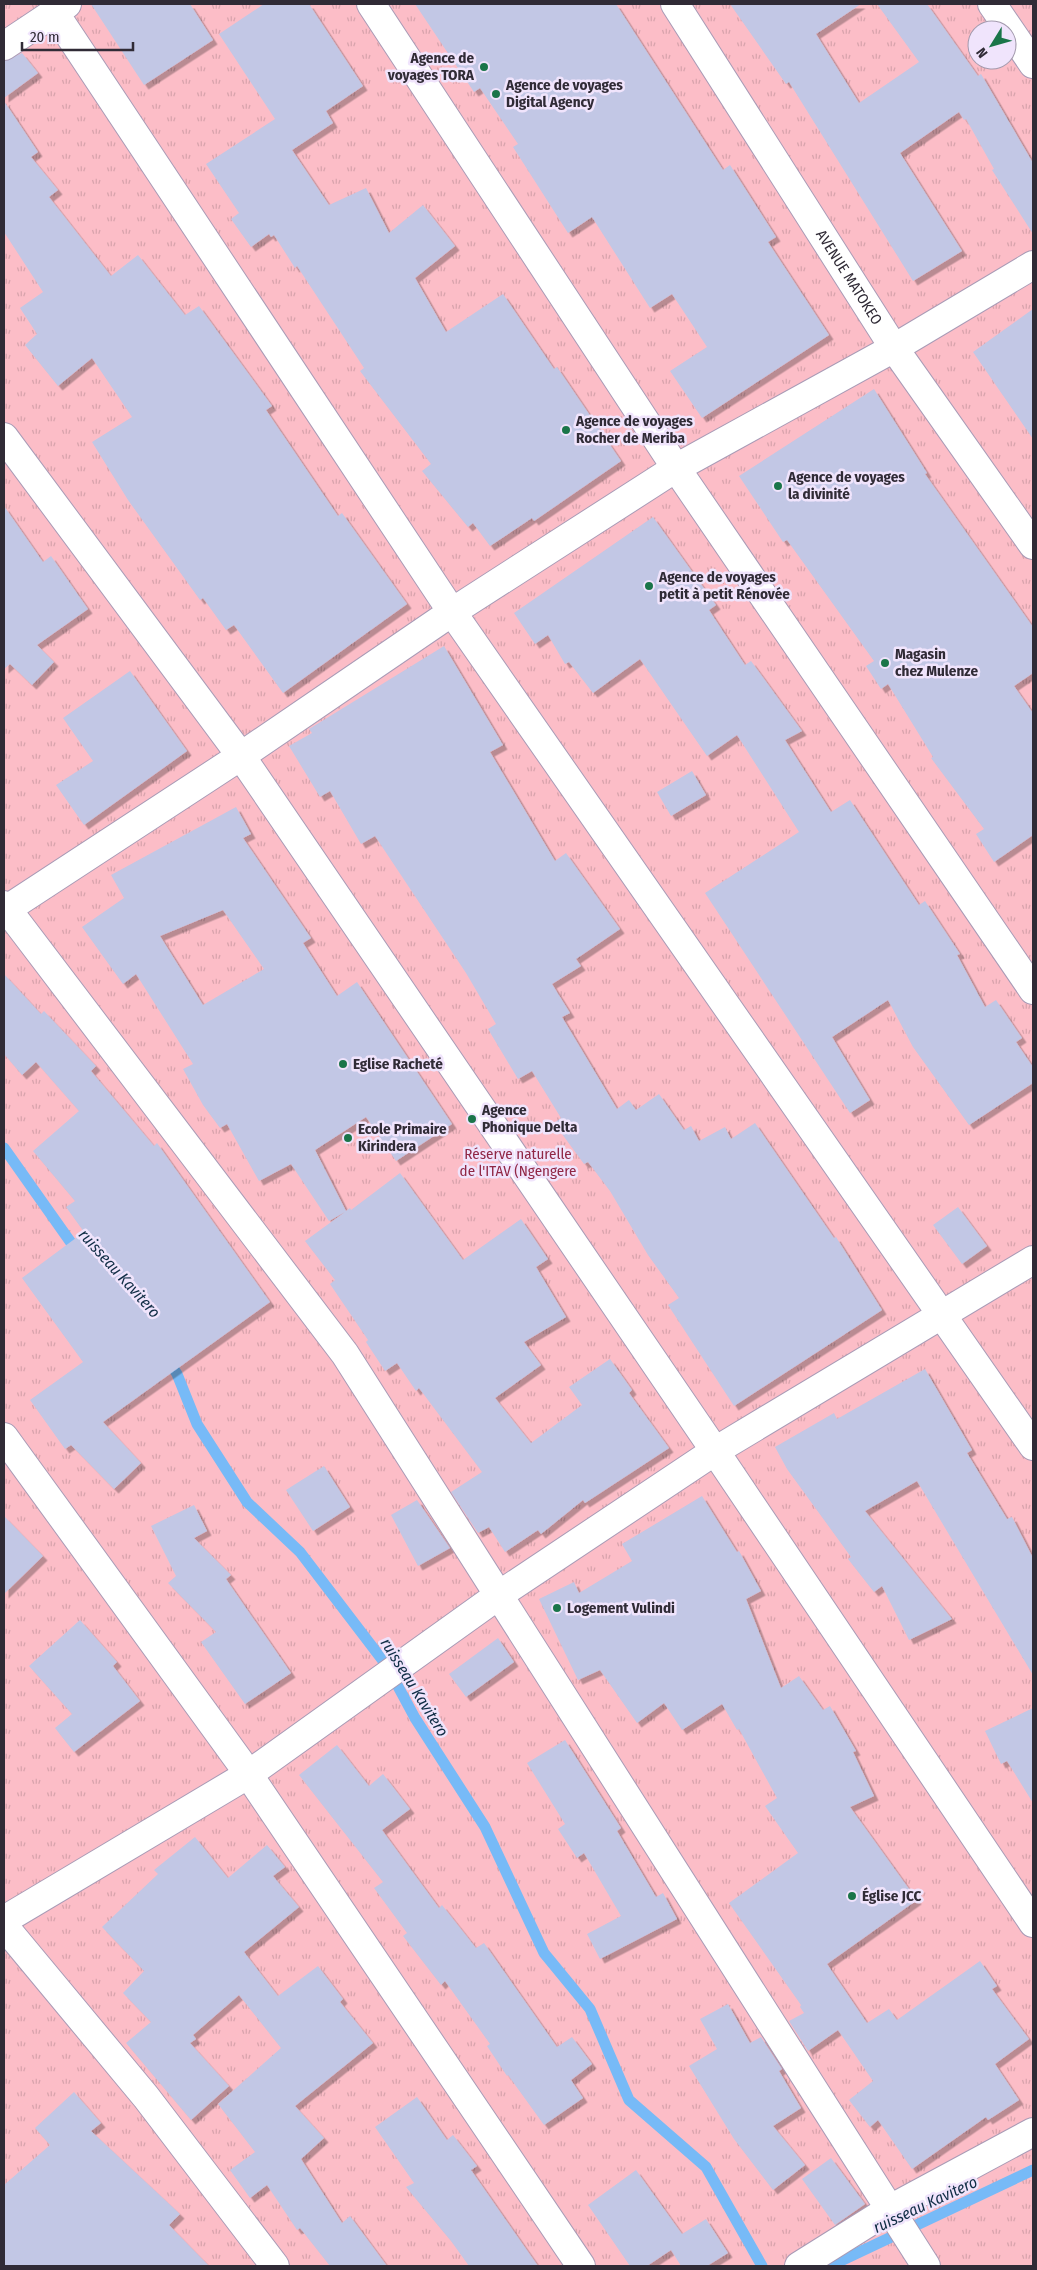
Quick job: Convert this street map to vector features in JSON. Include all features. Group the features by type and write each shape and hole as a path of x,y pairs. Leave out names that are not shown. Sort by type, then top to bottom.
{"street":[{"path":"371,4 676,468 1033,990"},
{"name":"AVENUE MATOKEO","path":"675,4 894,348 1033,545"},
{"path":"992,4 1033,64"},
{"path":"4,46 60,8 452,612 943,1314 1033,1446"},
{"path":"926,2266 345,1354 5,908 241,756 452,612 676,468 894,348 1033,265"},
{"path":"4,437 241,756 715,1451 1033,1923"},
{"path":"4,1920 249,1774 500,1595 715,1451 1033,1260"},
{"path":"4,1437 249,1774 581,2266"},
{"path":"4,1926 146,2097 275,2266"},
{"path":"799,2266 890,2209 1033,2132"}],"green space":[{"name":"Réserve naturelle de l'ITAV (Ngengere","path":"4,4 1033,4 1033,2266 4,2266"}],"building":[{"path":"91,4 190,4 213,40 144,85"},
{"path":"264,4 309,4 363,86 326,111 333,123 292,150 329,205 366,188 389,233 423,205 455,246 415,278 446,332 503,294 554,369 557,367 621,461 534,521 532,518 490,546 473,523 468,527 422,471 431,464 360,371 364,368 297,266 295,268 274,235 271,237 269,234 251,247 231,219 239,213 206,164 275,119 219,34"},
{"path":"415,4 616,4 723,170 730,165 776,237 768,242 829,335 702,418 670,371 707,347 672,294 650,308 592,217 568,233 513,147 518,144 480,88 474,92"},
{"path":"730,4 861,4 816,34 859,103 919,62 877,4 927,4 967,60 967,70 974,70 978,76 981,74 1033,163 1033,234 992,170 994,169 966,119 964,120 959,112 900,153 962,251 913,281 789,82 786,84"},
{"path":"22,53 38,73 4,98 4,61"},
{"path":"4,101 38,152 31,157 58,190 49,197 111,276 138,255 185,315 199,306 272,406 266,410 338,516 342,513 407,604 283,693 234,625 226,630 203,598 200,600 128,500 92,442 132,417 92,358 58,386 25,345 37,334 20,308 43,292 4,232"},
{"path":"1033,309 1033,439 973,352"},
{"path":"874,389 927,473 925,474 1033,627 1033,673 1014,686 1033,713 1033,835 994,862 976,834 984,829 931,758 933,757 888,684 881,689 866,666 874,661 787,540 783,542 739,476"},
{"path":"4,506 43,562 51,556 88,609 37,645 54,662 32,685 10,664 4,669"},
{"path":"653,517 716,605 709,610 745,665 751,661 802,731 785,740 831,812 850,800 919,905 925,901 960,954 957,955 985,1007 996,1000 1022,1038 1016,1042 1033,1067 1033,1083 969,1125 913,1047 888,1000 832,1037 870,1100 850,1113 705,893 799,832 737,735 707,756 640,659 593,693 569,662 565,664 548,635 535,644 514,613"},
{"path":"444,646 503,745 490,752 555,861 566,853 620,929 576,959 581,966 552,984 570,1013 562,1017 617,1109 629,1100 636,1110 659,1094 684,1130 691,1126 699,1141 725,1127 731,1139 755,1123 834,1238 836,1237 882,1310 734,1406 668,1305 679,1298 648,1255 610,1191 588,1162 584,1164 554,1123 561,1118 532,1071 518,1079 488,1029 496,1024 466,973 375,836 361,844 330,791 320,797 289,746 312,733 309,729"},
{"path":"130,671 187,751 84,825 56,785 93,761 63,718"},
{"path":"692,771 706,795 671,816 657,792"},
{"path":"236,807 251,834 243,838 311,938 303,943 337,996 357,982 452,1124 396,1161 366,1117 315,1150 346,1211 350,1208 351,1210 400,1173 463,1260 521,1219 548,1259 536,1267 566,1317 524,1342 541,1365 495,1398 531,1443 582,1405 569,1387 610,1359 632,1390 629,1393 669,1448 585,1503 583,1500 541,1534 538,1530 505,1552 489,1527 478,1533 451,1492 482,1472 419,1388 416,1391 397,1363 385,1371 366,1342 368,1340 330,1284 335,1280 305,1241 345,1212 329,1221 291,1164 259,1181 227,1124 220,1128 203,1105 183,1069 193,1064 136,974 123,984 82,927 124,898 111,875","holes":["223,910 264,969 203,1005 160,936"]},
{"path":"4,974 41,1014 44,1011 96,1066 91,1071 154,1146 157,1143 270,1302 103,1422 141,1463 114,1489 71,1445 65,1449 30,1400 83,1362 22,1278 84,1232 66,1207 75,1201 33,1151 79,1111 36,1062 22,1075 4,1054"},
{"path":"958,1207 987,1246 962,1264 933,1225"},
{"path":"925,1369 972,1450 967,1453 1007,1519 1012,1517 1033,1558 1033,1675 917,1481 865,1511 952,1619 909,1640 882,1586 874,1592 848,1559 851,1557 787,1469 775,1447 834,1413 837,1419"},
{"path":"324,1466 350,1507 313,1531 286,1490"},
{"path":"702,1496 737,1552 739,1551 761,1591 746,1599 781,1688 799,1676 823,1710 830,1706 856,1751 853,1752 874,1796 850,1807 917,1900 827,1964 867,2023 889,2009 897,2020 980,1961 997,1986 992,1989 1029,2039 995,2064 1019,2100 988,2120 986,2117 912,2169 878,2120 870,2127 849,2100 873,2081 838,2030 808,2051 789,2021 804,2013 800,2007 801,2005 729,1903 798,1853 765,1806 777,1798 739,1729 737,1730 722,1704 682,1730 664,1703 637,1723 600,1670 578,1680 539,1599 574,1582 579,1593 632,1561 622,1544"},
{"path":"417,1500 450,1548 418,1566 391,1515"},
{"path":"194,1505 207,1531 194,1538 231,1575 226,1579 291,1673 245,1704 201,1642 216,1632 168,1583 176,1576 151,1526"},
{"path":"4,1516 43,1556 4,1594"},
{"path":"80,1620 117,1662 113,1666 140,1701 74,1752 55,1728 72,1714 29,1666"},
{"path":"498,1638 514,1662 466,1697 449,1674"},
{"path":"1033,1708 1033,1803 1007,1761 1001,1764 985,1731"},
{"path":"565,1740 621,1828 617,1831 656,1897 663,1893 677,1919 600,1959 587,1934 621,1916 584,1853 577,1858 558,1829 565,1824 527,1763"},
{"path":"337,1745 369,1786 383,1774 410,1809 382,1830 439,1908 442,1905 476,1948 484,1943 557,2047 572,2037 592,2064 571,2080 583,2098 544,2125 507,2076 487,2046 490,2044 445,1981 441,1985 403,1936 407,1933 374,1888 383,1882 299,1775"},
{"path":"195,1837 228,1878 267,1845 285,1867 273,1876 299,1907 244,1952 278,1996 318,1966 343,1999 340,2002 373,2043 295,2106 324,2138 301,2159 342,2223 350,2216 387,2266 330,2266 300,2228 297,2230 267,2185 250,2198 230,2170 255,2152 218,2104 281,2048 239,1995 193,2035 196,2039 190,2043 229,2086 191,2120 126,2043 151,2022 123,1993 144,1971 102,1927 158,1874 154,1870"},
{"path":"728,2004 750,2043 761,2037 782,2069 779,2071 801,2108 773,2126 805,2165 773,2190 734,2139 689,2066 717,2049 700,2019"},
{"path":"74,2092 101,2123 91,2131 180,2214 169,2225 209,2266 4,2266 4,2185 50,2145 35,2128"},
{"path":"417,2097 447,2140 453,2135 477,2166 471,2170 538,2266 469,2266 451,2241 406,2187 414,2183 375,2127"},
{"path":"831,2158 865,2204 835,2225 802,2179"},
{"path":"636,2170 682,2234 706,2219 728,2253 707,2266 681,2266 671,2250 647,2266 630,2266 588,2205"}],"waterway":[{"name":"ruisseau Kavitero","path":"4,1148 79,1254"},
{"name":"ruisseau Kavitero","path":"168,1359 177,1374 197,1424 247,1502 300,1552 387,1666 415,1718 485,1827 544,1953 590,2009 629,2100 706,2167 762,2266"},
{"name":"ruisseau Kavitero","path":"830,2266 1033,2170"}],"place":[{"name":"Agence de voyages TORA","path":"484,67"},
{"name":"Agence de voyages Digital Agency","path":"496,94"},
{"name":"Agence de voyages Rocher de Meriba","path":"566,430"},
{"name":"Agence de voyages la divinité","path":"778,486"},
{"name":"Agence de voyages petit à petit Rénovée","path":"649,586"},
{"name":"Magasin chez Mulenze","path":"885,663"},
{"name":"Eglise Racheté","path":"343,1064"},
{"name":"Agence Phonique Delta","path":"472,1119"},
{"name":"Ecole Primaire Kirindera","path":"348,1138"},
{"name":"Logement Vulindi","path":"557,1608"},
{"name":"Église JCC","path":"852,1896"}]}
